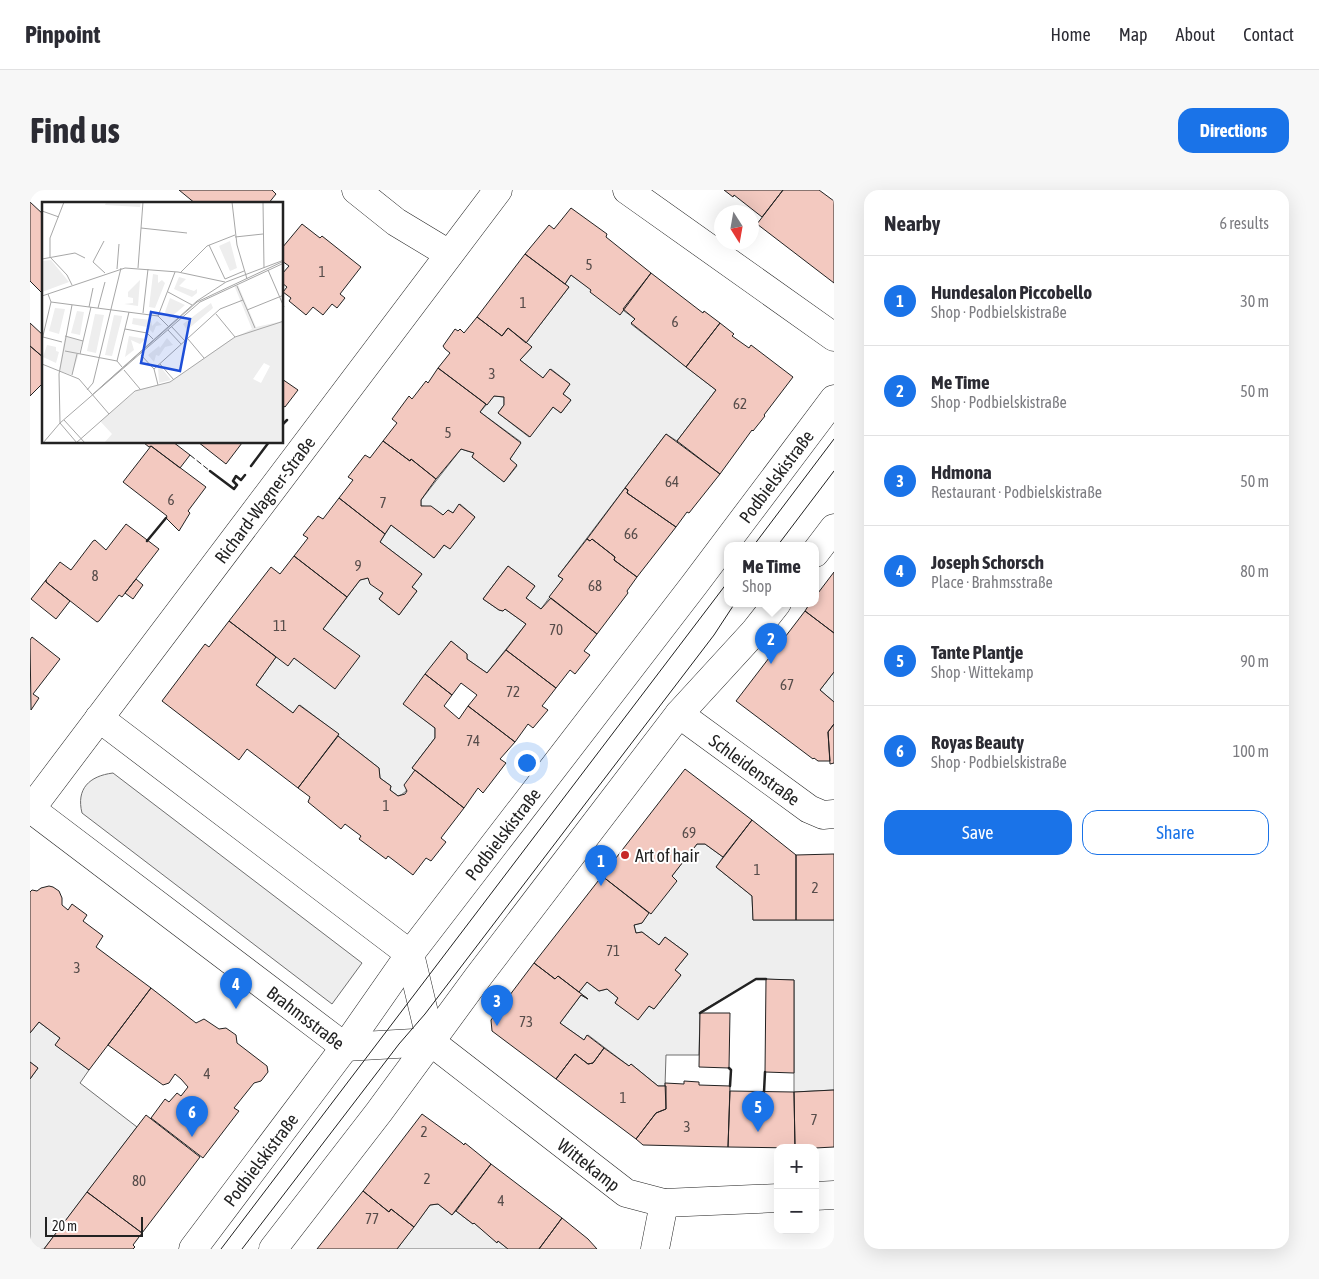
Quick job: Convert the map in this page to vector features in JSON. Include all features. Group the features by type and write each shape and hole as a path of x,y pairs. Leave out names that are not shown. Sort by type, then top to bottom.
{"street":[{"path":"356,190 396,222 449,254"},
{"name":"Richard-Wagner-Straße","path":"30,809 498,190"},
{"path":"627,190 834,337"},
{"name":"Podbielskistraße","path":"726,542 834,399"},
{"path":"819,548 834,528"},
{"name":"Podbielskistraße","path":"193,1249 345,1047 410,954 724,545"},
{"path":"273,1249 379,1112 679,714 755,631 774,607"},
{"name":"Schleidenstraße","path":"679,714 809,809 823,815 834,814"},
{"path":"99,718 410,954 431,1042"},
{"name":"Brahmsstraße","path":"30,809 345,1047 431,1042"},
{"name":"Wittekamp","path":"431,1042 626,1193 664,1203 774,1198"},
{"path":"819,1196 834,1195"},
{"path":"656,1249 664,1203"}],"shaded area":[{"path":"571,275 635,319 631,324 716,390 677,441 666,434 558,576 563,579 541,609 526,598 535,586 508,566 483,599 499,610 503,611 505,609 526,624 487,673 467,659 467,654 451,641 404,704 435,728 435,738 412,768 415,770 407,789 398,796 390,790 391,786 380,778 379,768 338,736 338,734 300,705 293,713 256,685 276,657 294,658 335,688 359,656 323,629 360,580 368,578 383,593 379,599 399,615 417,591 412,587 422,574 380,542 391,525 434,558 444,545 450,548 475,517 460,504 453,513 448,510 443,515 431,507 421,506 421,500 461,449 474,453 472,457 504,482 517,466 510,459 521,442 480,412 494,396 504,397 504,405 498,413 529,437 553,407 561,413 571,400 563,394 570,384 551,369 543,378 520,360 532,347 526,343 569,287 565,284"},
{"path":"834,672 834,702 820,690"},
{"path":"113,773 362,963 332,1004 82,813 81,797 86,785 97,777"},
{"path":"697,844 705,844 723,857 716,867 752,896 753,920 834,920 834,1090 794,1092 794,980 756,979 700,1012 699,1055 666,1055 665,1086 658,1086 631,1064 629,1066 588,1035 584,1040 560,1023 581,995 588,999 579,992 587,982 599,991 607,989 618,998 615,1003 638,1019 649,1006 654,1009 681,975 675,970 688,954 665,937 659,945 642,932 636,933 634,925 642,923 672,876"},
{"path":"39,1022 60,1038 56,1045 89,1070 80,1083 137,1127 44,1249 30,1249 30,1079 38,1068 30,1062 30,1033"},
{"path":"438,1204 452,1215 456,1211 508,1249 397,1249 430,1205"}],"building":[{"path":"179,190 272,190 276,194 270,202 194,202"},
{"path":"724,190 783,190 762,217 759,215 759,205 747,205 734,195 733,197"},
{"path":"783,190 819,190 834,201 834,283 759,226 759,221"},
{"path":"30,202 42,213 42,293 30,281"},
{"path":"571,208 607,234 606,237 651,273 620,315 571,275 565,284 525,254 549,225 554,229"},
{"path":"302,224 320,238 322,236 361,267 340,294 345,298 337,308 332,304 323,315 313,307 306,315 289,301 291,298 284,293 287,287 284,285 284,272 289,266 284,262 284,246"},
{"path":"525,254 569,287 526,343 508,328 502,336 477,317"},
{"path":"651,273 703,313 704,311 720,323 686,367 631,323 635,319 623,309"},
{"path":"477,317 502,336 508,328 532,347 520,360 543,378 550,369 570,384 563,394 571,400 561,413 553,407 530,437 498,413 504,405 504,397 494,396 487,405 438,368 450,353 443,346 455,329 458,331 460,329 464,333"},
{"path":"30,323 42,334 42,356 30,346"},
{"path":"720,323 734,334 732,336 749,348 751,345 793,377 720,474 677,441 716,390 686,367"},
{"path":"30,346 42,356 42,384 30,396"},
{"path":"438,368 486,404 480,412 521,443 510,459 517,465 504,482 472,457 474,453 461,449 436,479 411,459 410,461 383,441 397,423 392,419 409,396 412,399 426,381 428,383"},
{"path":"284,380 298,390 284,406"},
{"path":"666,434 720,474 676,527 627,493 628,490 625,488"},
{"path":"383,441 410,461 411,459 436,479 421,500 421,506 431,506 443,515 448,510 453,513 459,504 475,517 450,549 444,545 434,558 391,525 385,534 339,498 353,480 348,477 365,455 370,458"},
{"path":"145,444 176,444 190,455 180,468 151,446 149,447"},
{"path":"201,444 241,444 226,464"},
{"path":"151,446 206,487 188,511 190,513 179,531 166,518 167,516 123,482"},
{"path":"625,488 628,490 627,493 676,527 637,577 614,560 615,557 592,539 590,541 587,539"},
{"path":"339,498 385,534 380,542 422,574 412,587 417,591 399,615 379,599 383,593 370,584 368,578 360,580 347,597 294,556 308,538 303,535 318,516 323,519"},
{"path":"126,524 159,549 122,597 119,595 97,622 46,582 46,580 60,562 71,570 95,540 106,550"},
{"path":"587,539 590,541 592,539 615,557 614,560 637,577 627,591 628,593 597,634 549,597 563,579 558,576"},
{"path":"294,556 347,597 323,629 360,656 335,689 294,658 288,666 229,621 271,567 280,574"},
{"path":"508,566 535,586 526,598 541,609 551,598 597,634 584,651 590,655 575,674 570,670 556,688 506,650 526,624 505,609 503,611 499,610 483,599"},
{"path":"834,572 834,633 805,611 808,607 819,607 819,592"},
{"path":"136,579 143,585 133,599 125,593"},
{"path":"46,580 46,582 70,601 56,619 31,599"},
{"path":"805,611 834,633 834,672 820,690 834,702 834,724 828,732 830,761 813,759 736,701"},
{"path":"229,621 276,657 256,685 293,713 299,705 339,734 298,788 247,749 239,760 162,701 205,644 209,647"},
{"path":"32,637 60,659 33,694 39,698 31,710 30,640"},
{"path":"451,641 467,654 467,659 487,673 506,650 556,688 542,706 548,710 533,728 528,724 515,742 468,706 477,695 461,683 452,695 425,674"},
{"path":"425,674 452,695 444,706 459,719 468,706 515,742 500,759 506,763 483,793 478,788 464,808 412,768 435,738 435,728 403,704"},
{"path":"834,724 834,763 830,764 828,732"},
{"path":"338,736 379,768 380,778 391,786 390,790 398,796 405,794 407,791 404,785 415,770 464,808 441,838 446,842 431,861 426,858 413,875 388,856 386,859 359,839 361,836 345,824 341,829 308,802 310,797 298,788"},
{"path":"685,769 752,820 723,857 705,844 697,844 672,876 677,881 651,914 602,876"},
{"path":"752,820 796,855 796,920 753,920 752,896 716,867"},
{"path":"834,854 834,920 796,920 796,855"},
{"path":"602,876 649,913 642,923 634,925 636,933 642,932 659,945 665,937 688,954 675,970 681,975 654,1009 649,1006 638,1020 615,1003 618,998 607,989 599,991 587,982 579,992 558,976 555,979 534,963"},
{"path":"49,886 59,891 62,905 68,910 72,904 87,915 83,921 103,936 96,947 151,988 89,1070 55,1045 60,1038 39,1022 30,1033 30,892"},
{"path":"534,963 555,979 558,976 588,999 581,995 560,1023 584,1040 587,1035 604,1048 593,1063 588,1064 575,1054 556,1079 492,1031 491,1020"},
{"path":"766,979 794,980 794,1073 765,1072"},
{"path":"151,988 196,1023 204,1019 219,1029 226,1028 236,1035 237,1043 267,1066 268,1072 261,1081 254,1083 234,1108 239,1111 203,1158 151,1118 165,1099 169,1102 177,1093 181,1096 188,1087 175,1074 169,1083 163,1085 108,1045"},
{"path":"700,1013 730,1013 729,1068 699,1067"},
{"path":"604,1048 629,1066 631,1064 658,1086 666,1086 666,1109 656,1113 636,1139 556,1079 575,1054 588,1064 593,1063"},
{"path":"30,1062 38,1068 30,1079"},
{"path":"684,1081 699,1082 699,1085 730,1086 728,1147 643,1145 636,1139 656,1113 666,1109 665,1083 684,1084"},
{"path":"834,1090 834,1147 819,1148 819,1144 795,1144 794,1092"},
{"path":"730,1091 794,1092 795,1144 774,1144 774,1148 728,1147"},
{"path":"422,1114 464,1145 465,1143 491,1164 452,1215 438,1204 430,1205 414,1227 391,1209 389,1212 363,1191"},
{"path":"146,1115 200,1157 142,1233 87,1192"},
{"path":"491,1164 562,1218 539,1249 508,1249 498,1241 497,1243 474,1223 456,1211"},
{"path":"363,1191 389,1212 391,1209 414,1227 397,1249 317,1249"},
{"path":"87,1192 142,1233 133,1245 135,1247 133,1249 44,1249"},
{"path":"562,1218 588,1239 597,1249 539,1249"}],"tram line":[{"path":"756,542 834,439"},
{"path":"780,542 834,471"},
{"path":"221,1249 724,587"},
{"path":"242,1249 399,1044 425,1014 714,635 732,607"}],"fence":[{"path":"190,455 210,471"}],"wall":[{"path":"284,423 287,420"},
{"path":"251,466 268,444"},
{"path":"210,471 234,489 237,485 233,481 236,476 241,480 245,475"},
{"path":"147,541 166,518"},
{"path":"700,1013 756,979 766,979"},
{"path":"729,1068 731,1070 730,1086"},
{"path":"764,1092 765,1072"}],"place":[{"name":"Me Time","path":"771,664"},
{"name":"Art of hair","path":"625,855"},
{"name":"Hundesalon Piccobello","path":"601,886"},
{"name":"Joseph Schorsch","path":"236,1009"},
{"name":"Hdmona","path":"497,1026"},
{"name":"Tante Plantje","path":"758,1132"},
{"name":"Royas Beauty","path":"192,1137"}]}
